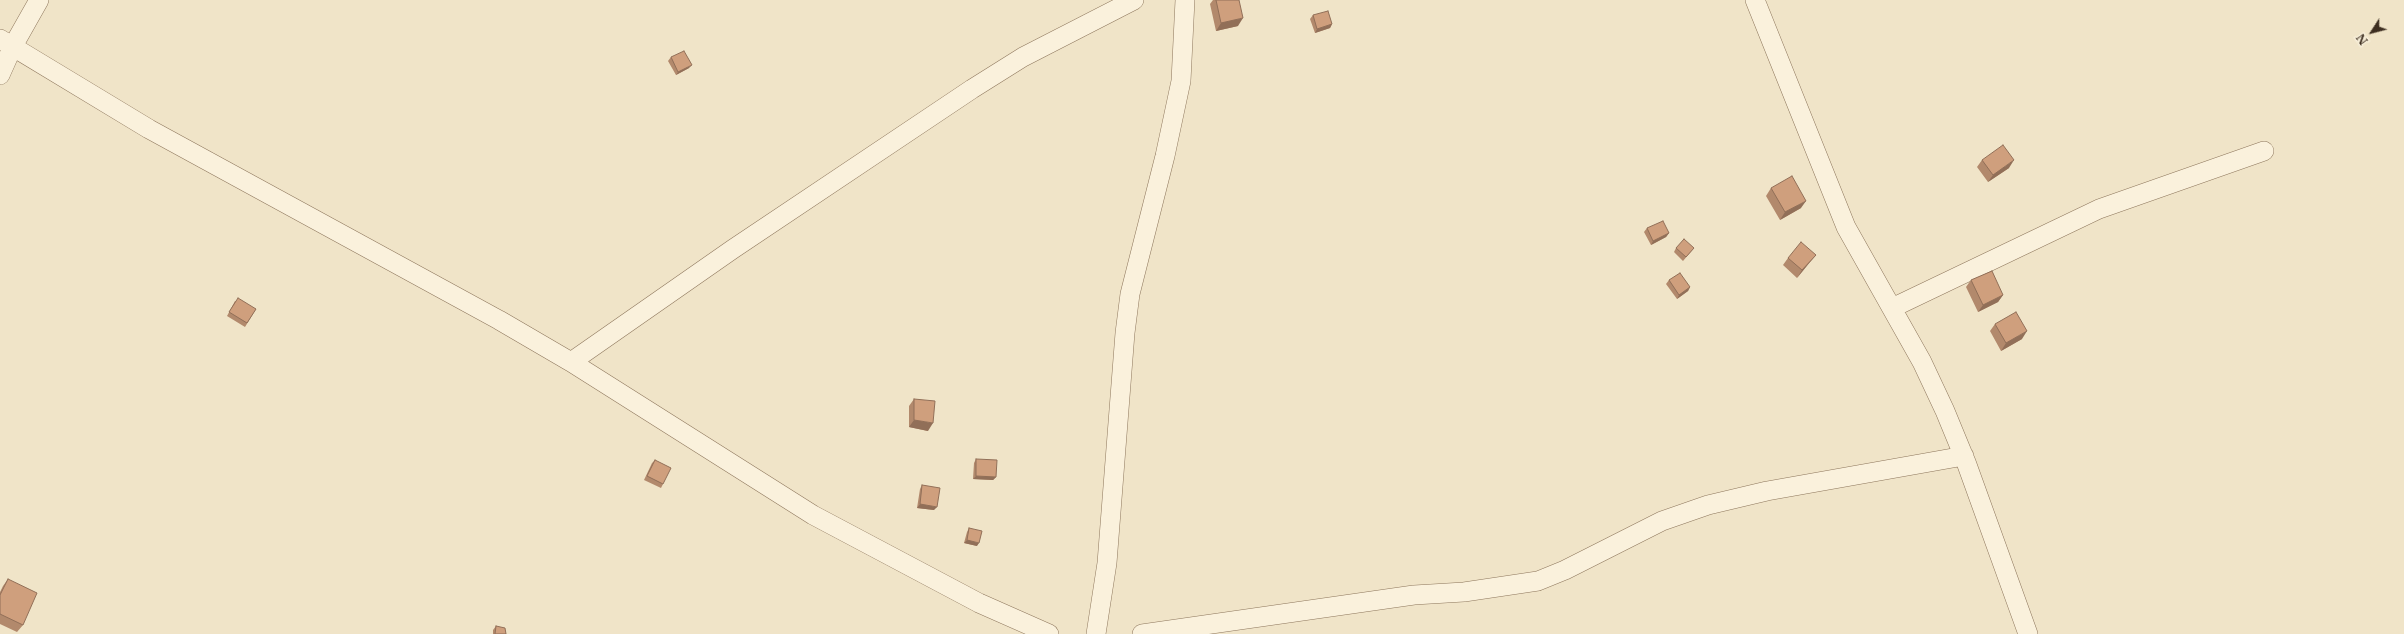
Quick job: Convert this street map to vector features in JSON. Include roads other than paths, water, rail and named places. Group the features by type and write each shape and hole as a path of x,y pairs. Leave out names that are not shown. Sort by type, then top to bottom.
{"street":[{"path":"0,75 6,42 40,0"},
{"path":"570,362 733,249 972,89 1023,57 1087,22 1134,0"},
{"path":"1096,634 1107,563 1125,333 1132,286 1165,156 1181,81 1185,0"},
{"path":"1755,0 1846,227 1922,362 1964,456 2028,634"},
{"path":"6,42 149,129 431,281 570,362 813,515 979,603 1049,634"},
{"path":"1892,308 2100,209 2264,151"},
{"path":"1142,634 1414,595 1464,592 1538,581 1565,570 1662,521 1708,505 1767,491 1964,456"}]}
